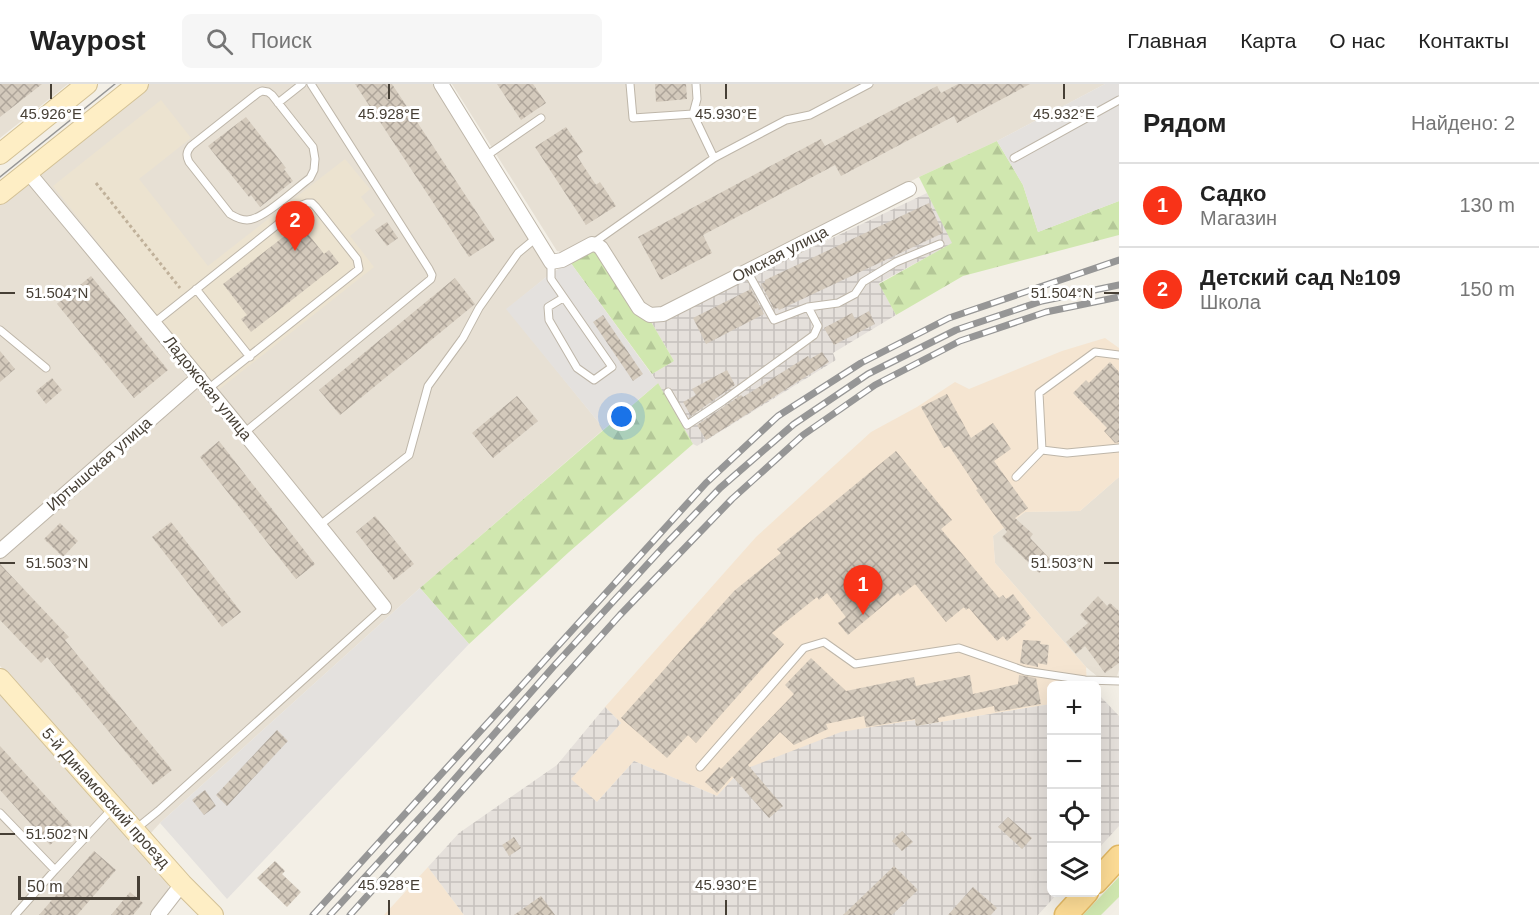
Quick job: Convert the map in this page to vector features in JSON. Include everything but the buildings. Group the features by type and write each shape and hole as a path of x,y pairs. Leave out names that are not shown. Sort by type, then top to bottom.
{"main road":[{"path":"1101,877 1119,857"},
{"path":"1066,915 1082,897"}],"street":[{"path":"0,154 87,84"},
{"path":"0,194 138,84"},
{"path":"441,84 551,262 562,260 592,243"},
{"name":"Ладожская улица","path":"28,172 199,377 384,607"},
{"name":"Омская улица","path":"592,243 601,248 639,308 650,315 663,314 909,189"},
{"name":"Иртышская улица","path":"0,551 199,377"},
{"name":"5-й Динамовский проезд","path":"0,679 182,884 213,915"},
{"path":"158,915 182,884"}],"lane":[{"path":"278,103 302,84"},
{"path":"244,433 431,279 432,275 311,84"},
{"path":"630,84 633,118 693,114"},
{"path":"696,84 697,99 693,114 714,158"},
{"path":"592,243 714,158 786,120 810,115 868,84"},
{"path":"268,92 278,103 313,147 314,170 310,178 260,217 249,220 237,219 189,162 187,151 258,93 268,92"},
{"path":"1014,158 1119,100"},
{"path":"486,156 541,118"},
{"path":"154,323 302,205 307,203 316,207 351,250 357,259 359,269 208,389"},
{"path":"320,525 409,455 428,386 463,338 479,308 518,253 536,238"},
{"path":"747,271 774,320 808,307 838,303 855,294 863,282 896,262 940,243"},
{"path":"551,262 551,279 612,367 594,380 577,368 549,320 548,307 563,298"},
{"path":"196,289 250,357"},
{"path":"668,392 687,425 814,335 818,326 808,307"},
{"path":"0,330 46,368"},
{"path":"1016,477 1042,450 1039,393 1095,352 1119,355"},
{"path":"1042,450 1067,453 1119,448"},
{"path":"135,830 159,811 384,607"},
{"path":"700,766 804,648 824,642 855,664 959,648 1025,671 1085,680 1119,681"},
{"path":"15,915 114,807"},
{"path":"0,813 55,870"}],"path":[{"path":"96,183 186,297"}],"shaded area":[{"path":"0,84 68,84 0,138"},
{"path":"149,84 433,84 550,274 507,309 604,429 420,588 150,834 0,666 0,202"},
{"path":"452,84 1105,84 997,141 919,177 662,308 650,309 643,302 602,238 594,237 566,253 557,251"},
{"path":"1105,84 1119,84 1119,201 1038,232 1023,185 997,141"},
{"path":"161,100 191,138 139,179 208,266 345,159 370,189 361,197 375,215 350,236 374,267 216,392 53,186"},
{"path":"927,193 953,243 879,283 896,315 833,353 836,360 697,446 693,444 652,374 674,361 650,320 662,319"},
{"path":"570,262 658,383 604,429 506,309 550,274"},
{"path":"1105,338 1119,348 1119,477 1080,511 1025,512 993,536 995,563 1086,667 1087,681 1047,681 1047,705 916,726 915,721 740,771 717,796 634,761 597,802 570,779 621,723 605,707 756,537 871,432 917,407 955,382 969,389 1062,351"},
{"path":"1119,477 1119,670 1117,676 1098,677 1086,667 995,563 993,536 1025,512 1080,511"},
{"path":"420,588 469,644 227,899 160,823"},
{"path":"0,691 169,882 168,894 150,915 0,915"},
{"path":"1101,697 1119,716 1119,826 1101,846"},
{"path":"1047,705 1047,897 1054,897 1038,915 464,915 428,867 459,833 557,765 605,707 621,723 571,779 597,802 634,761 717,796 740,771 841,732 915,720 916,726"},
{"path":"428,867 464,915 384,915"}],"green space":[{"path":"997,141 1023,185 1038,232 1119,201 1119,235 963,276 896,315 879,284 952,243 919,177"},
{"path":"592,251 599,252 650,320 674,361 652,374 570,262"},
{"path":"658,383 693,444 569,552 469,644 420,588"},
{"path":"1119,877 1119,897 1101,915 1083,915 1101,897"}],"tram line":[{"path":"0,177 115,84"}],"railway":[{"path":"313,915 706,483 778,416 861,363 949,318 1119,260"},
{"path":"330,915 666,544 720,488 794,424 868,374 956,330 1042,301 1119,285"},
{"path":"350,915 620,615 732,499 803,435 875,385 960,341 1046,312 1119,297"}],"place":[{"name":"Детский сад №109","path":"295,251"},
{"name":"Садко","path":"863,615"}]}
